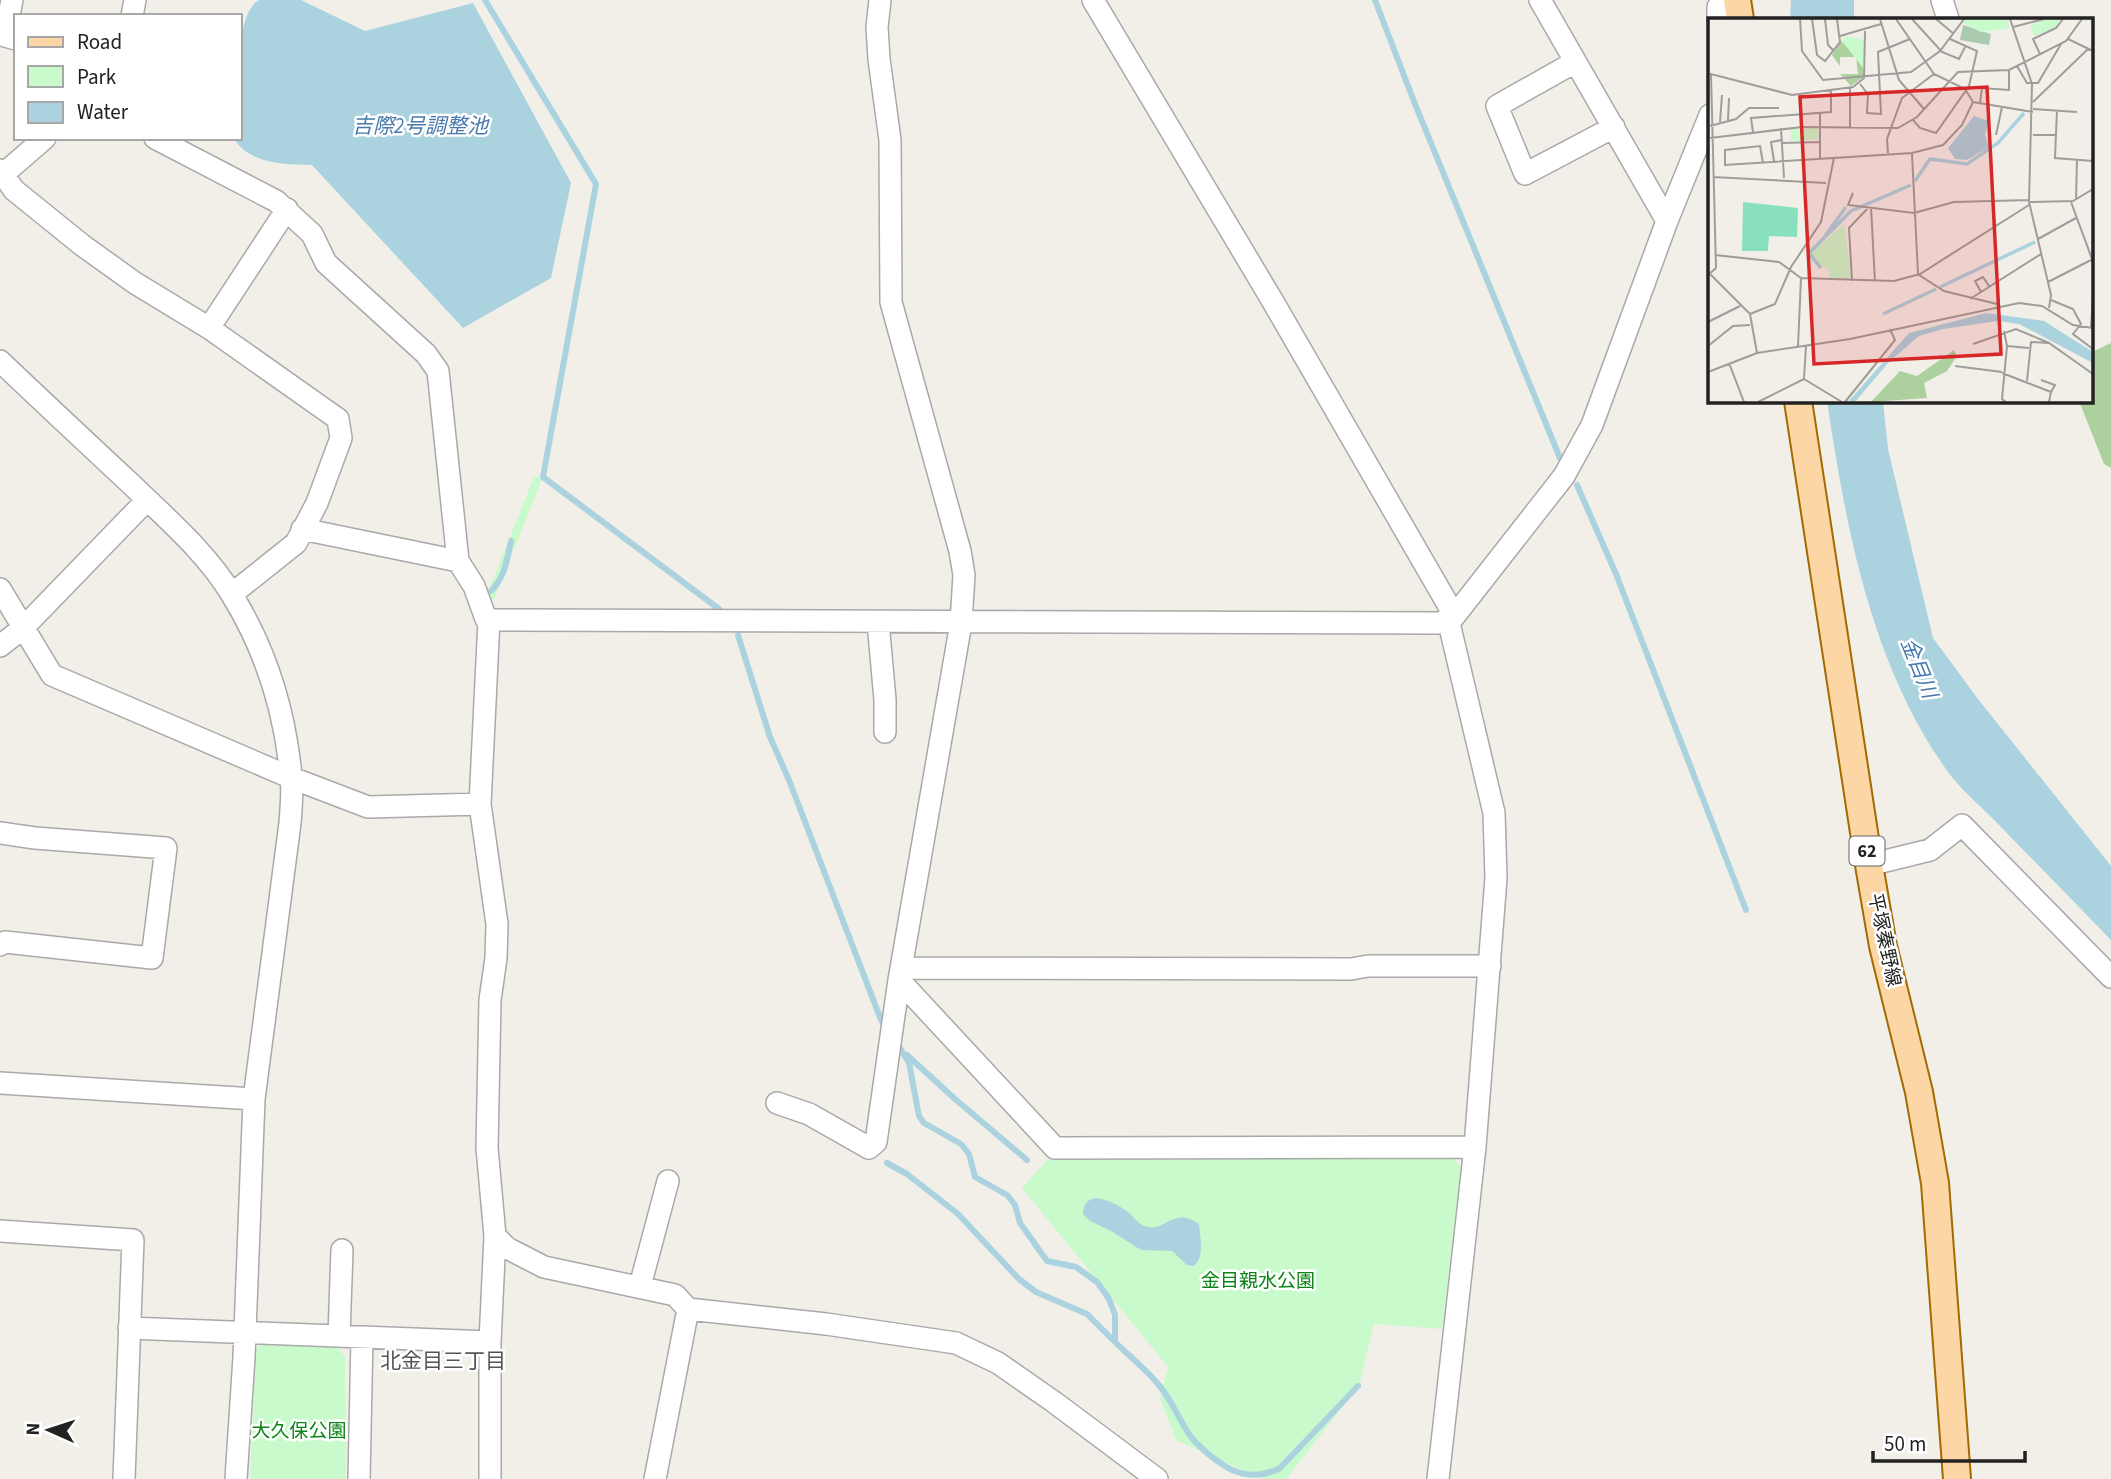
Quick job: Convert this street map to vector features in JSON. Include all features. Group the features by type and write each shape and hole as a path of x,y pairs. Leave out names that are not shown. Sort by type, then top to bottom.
{"main road":[{"name":"平塚秦野線","path":"1798,402 1869,865 1884,946 1919,1092 1935,1183 1957,1479"}],"street":[{"path":"12,0 5,36 14,38"},
{"path":"777,1103 809,1114 869,1148 876,1142 900,974 961,623 964,575 960,551 891,302 890,140 879,59 877,27 880,0"},
{"path":"1093,0 1272,300 1450,608 1449,623 1494,813 1496,878 1475,1147 1438,1479"},
{"path":"1540,0 1667,221"},
{"path":"1942,0 1948,18"},
{"path":"1575,62 1497,106 1525,174 1614,127"},
{"path":"1449,623 1564,476 1592,425 1667,221 1708,120"},
{"path":"43,140 1,174 14,190 82,246 135,284 209,328 338,419 341,438 317,503 296,543 232,594"},
{"path":"159,140 287,209 312,234 326,263 426,354 438,371 458,561 474,586 486,620 1449,623"},
{"path":"209,328 287,209"},
{"path":"0,361 174,525 232,594 271,676 282,715 292,778 290,823 254,1099 244,1357 236,1479"},
{"path":"0,646 23,628 147,500"},
{"path":"302,529 458,561"},
{"path":"0,589 52,675 292,778 368,807 480,804"},
{"path":"489,620 480,804 497,923 496,958 490,1000 487,1148 495,1236 490,1342 490,1479"},
{"path":"878,622 886,700 885,732"},
{"path":"1869,865 1930,850 1962,825 2111,976"},
{"path":"0,834 166,848 152,958 5,942 0,945"},
{"path":"900,974 1490,966"},
{"path":"900,974 1055,1148 1475,1147"},
{"path":"0,1083 254,1099"},
{"path":"640,1286 668,1181"},
{"path":"0,1231 133,1240 124,1479"},
{"path":"495,1236 515,1253 544,1267 675,1294 688,1308 956,1342 998,1363 1157,1479"},
{"path":"338,1336 342,1251"},
{"path":"655,1479 688,1308"},
{"path":"129,1328 490,1342"},
{"path":"359,1479 362,1337"}],"green space":[{"path":"2111,343 2111,468 2104,464 2079,402 2094,402 2094,351"},
{"path":"534,477 543,477 486,619 482,607"},
{"name":"金目親水公園","path":"1447,1153 1461,1167 1442,1329 1374,1324 1359,1386 1286,1479 1262,1479 1176,1440 1160,1398 1168,1367 1022,1188 1047,1160"},
{"name":"大久保公園","path":"262,1343 337,1346 345,1357 346,1479 250,1479 256,1350"}],"water":[{"name":"吉際2号調整池","path":"259,0 301,0 365,31 473,3 571,183 551,278 463,328 312,165 269,161 240,147 235,140 242,140 242,37 250,9"},
{"path":"1791,0 1854,0 1854,18 1790,18"},
{"name":"金目川","path":"1827,402 1883,402 1888,449 1933,638 2111,866 2111,940 1960,786 1921,731 1899,687 1881,641 1853,546"},
{"path":"1096,1198 1118,1206 1145,1226 1160,1226 1183,1217 1199,1224 1201,1246 1197,1262 1194,1266 1187,1265 1172,1251 1141,1250 1090,1221 1083,1214 1084,1208 1087,1202"}],"waterway":[{"path":"485,0 596,184 543,477 719,609"},
{"path":"1375,0 1560,458"},
{"path":"1577,485 1616,574 1746,910"},
{"path":"491,591 502,574 511,541"},
{"path":"738,635 770,737 881,1020 887,1028"},
{"path":"895,1040 909,1063 919,1116 924,1123 961,1144 969,1154 975,1177 1007,1195 1015,1205 1020,1223 1047,1261 1076,1267 1097,1282 1109,1299 1115,1315 1115,1342 1153,1378 1167,1395 1191,1437 1217,1461 1237,1472 1253,1475 1280,1468 1358,1386"},
{"path":"907,1055 1027,1160"},
{"path":"887,1163 907,1174 958,1214 1019,1279 1036,1292 1087,1314 1115,1342"}],"district":[{"name":"北金目三丁目","path":"443,1361"}]}
